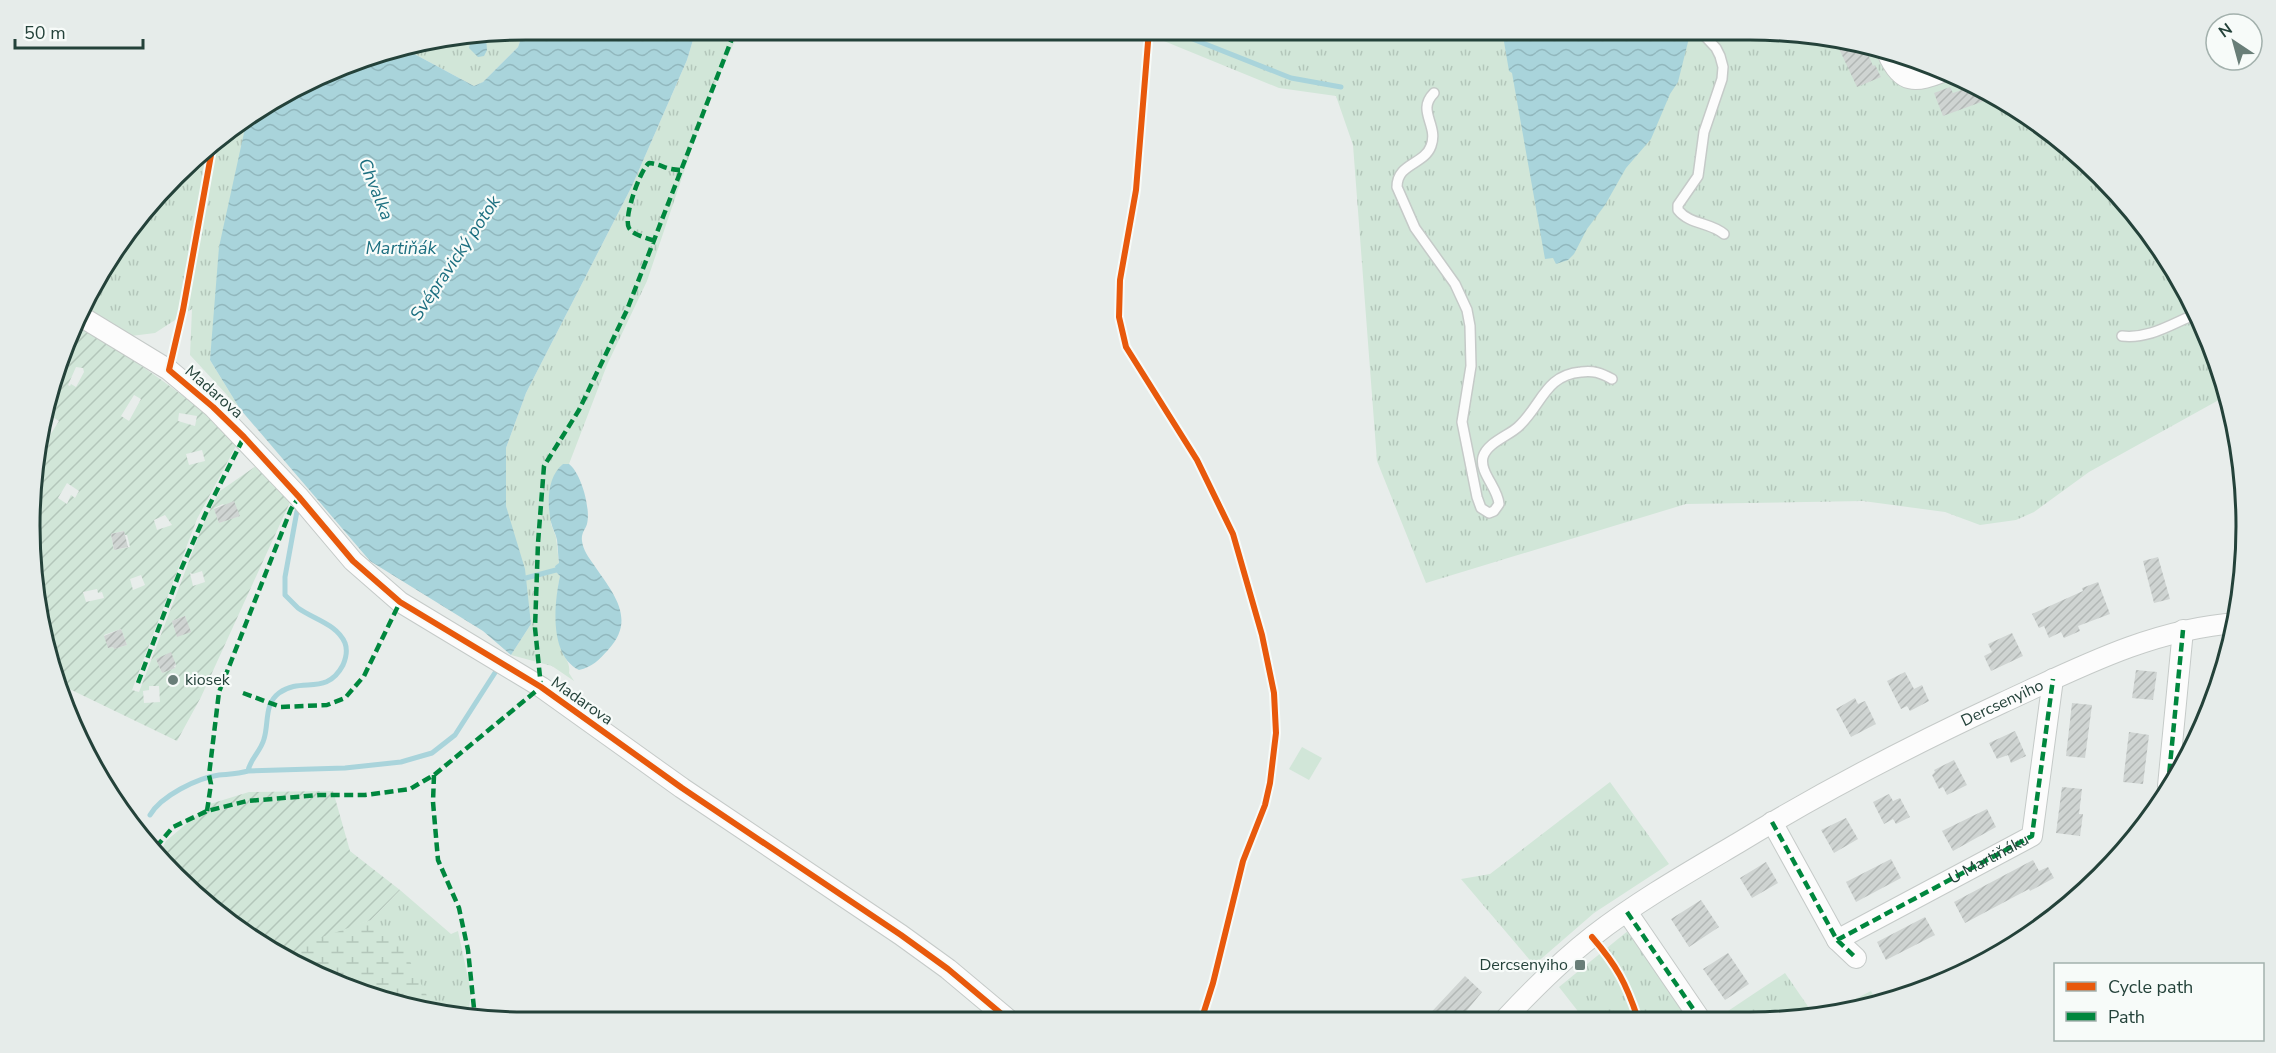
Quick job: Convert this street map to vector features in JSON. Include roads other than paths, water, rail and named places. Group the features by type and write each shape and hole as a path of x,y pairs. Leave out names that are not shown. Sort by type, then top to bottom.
{"street":[{"path":"1893,62 1899,73 1908,78 1918,80 1931,76"},
{"name":"Madarova","path":"87,320 169,370 213,407 299,497 352,561 400,602 482,650 550,694 682,788 901,935 955,975 999,1012"},
{"name":"Dercsenyiho","path":"1512,1012 1592,937 1627,912 1772,822 1951,727 2103,656 2183,630 2226,623"},
{"path":"2169,771 2183,630"},
{"name":"U Martiňáku","path":"1837,940 2032,836 2053,679"},
{"path":"1772,822 1837,940 1857,958"},
{"path":"1627,912 1695,1012"}],"lane":[{"path":"1708,40 1720,56 1723,68 1722,79 1704,132 1698,176 1678,205 1678,210 1690,220 1713,226 1724,234"},
{"path":"1434,93 1427,104 1427,115 1433,135 1431,145 1425,155 1401,171 1397,187 1415,228 1455,284 1467,310 1470,326 1471,366 1463,404 1462,422 1481,508 1489,513 1494,511 1499,504 1497,494 1483,464 1484,454 1490,446 1523,421 1553,382 1565,374 1588,371 1600,372 1611,379"},
{"path":"2122,336 2135,338 2146,335 2188,318"}],"water":[{"name":"Martiňák","path":"520,40 526,40 693,40 687,60 632,186 526,393 506,448 506,506 525,569 531,624 511,655 483,631 370,561 240,409 210,360 219,247 244,131 312,91 370,66 414,54 474,86 483,82 518,47"},
{"path":"1504,40 1688,40 1678,82 1670,94 1651,139 1626,168 1605,205 1587,229 1574,254 1568,260 1556,264 1553,258 1545,259 1512,73 1509,71"},
{"path":"486,43 487,50 484,56 478,57 469,48 470,44"},
{"path":"563,464 569,464 577,475 586,500 588,517 582,536 584,548 614,596 621,617 621,628 617,639 595,663 579,670 569,663 563,653 556,628 556,600 560,576 555,566 559,563 549,499 551,483"}],"waterway":[{"path":"1195,40 1291,78 1341,87"},
{"name":"Svépravický potok","path":"150,815 162,801 190,784 210,777 248,771 263,743 269,708 274,697 288,688 329,680 343,665 346,649 341,636 331,626 298,608 285,595 285,577 297,511"},
{"path":"526,578 556,570"},
{"path":"248,771 345,768 401,762 432,753 455,735 498,668"}],"place":[{"name":"kiosek","path":"173,680"},
{"name":"Dercsenyiho","path":"1580,965"}],"water label":[{"name":"Chvalka","path":"376,189"}]}
